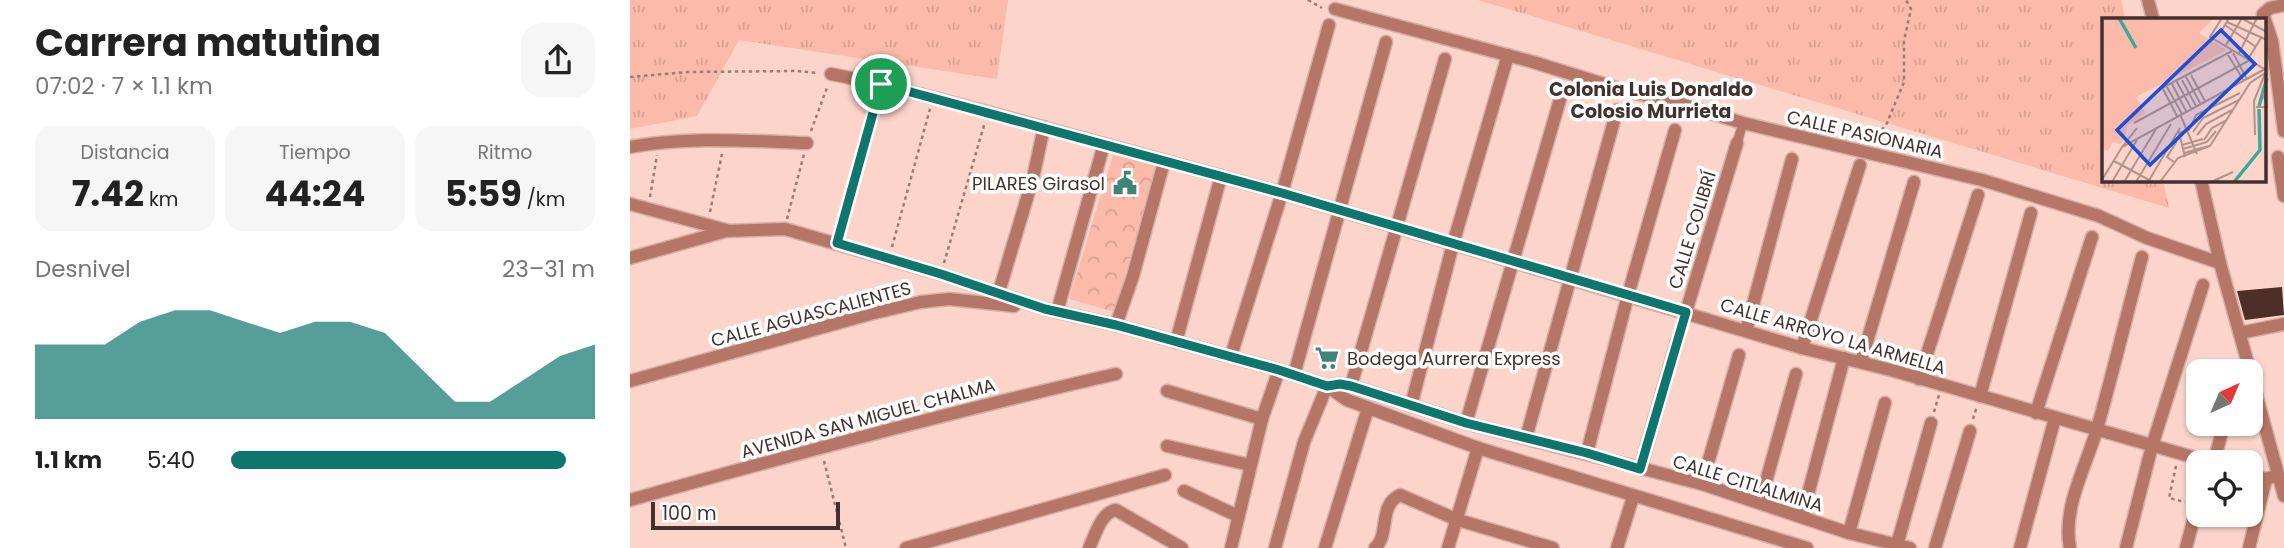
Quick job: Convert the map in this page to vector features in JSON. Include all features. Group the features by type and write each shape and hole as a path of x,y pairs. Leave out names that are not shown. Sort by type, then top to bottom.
{"street":[{"path":"2148,0 2153,18"},
{"path":"2264,18 2265,10 2284,5"},
{"name":"CALLE PASIONARIA","path":"1332,16 1508,55 1862,159 1982,180 2026,192 2099,216 2147,238 2220,263"},
{"path":"1231,356 1282,193 1332,16"},
{"path":"2266,25 2273,41 2284,131"},
{"path":"1294,375 1386,42"},
{"path":"1411,406 1453,244 1508,55"},
{"path":"1351,386 1446,59"},
{"name":"CALLE ARROYO LA ARMELLA","path":"831,74 881,84 1044,127 1282,193 1802,348 1861,362 2186,455"},
{"path":"1466,423 1561,96"},
{"path":"1526,438 1617,110"},
{"name":"CALLE COLIBRÍ","path":"1686,312 1743,123"},
{"path":"998,295 1033,178 1044,127"},
{"path":"1587,453 1675,130"},
{"path":"630,147 660,141 807,143"},
{"path":"1051,310 1104,144"},
{"path":"2281,157 2284,196"},
{"path":"1746,331 1792,159"},
{"path":"1802,348 1862,159"},
{"path":"1116,325 1133,276 1164,162"},
{"path":"1176,342 1221,176"},
{"path":"1861,362 1914,182"},
{"path":"2201,182 2247,359"},
{"path":"1919,379 1978,195"},
{"path":"630,204 726,230"},
{"path":"1980,396 2031,213"},
{"name":"CALLE CITLALMINA","path":"726,230 785,229 941,274 998,295 1231,356 1327,386 1351,386 1466,423 1702,484 1849,533 1903,546"},
{"path":"630,258 726,230"},
{"path":"2036,413 2092,237"},
{"path":"2070,548 2067,535 2068,517 2096,430 2142,257"},
{"path":"2126,548 2152,446 2203,285"},
{"name":"CALLE AGUASCALIENTES","path":"630,381 921,302 949,299 1051,310"},
{"path":"2240,333 2284,324"},
{"path":"1640,469 1677,341"},
{"path":"1702,484 1739,355"},
{"path":"1802,517 1844,358"},
{"path":"1231,548 1262,419 1279,370"},
{"name":"AVENIDA SAN MIGUEL CHALMA","path":"630,500 821,447 1116,374"},
{"path":"1760,503 1796,374"},
{"path":"1275,548 1304,442 1327,386 1347,400 1478,448 1793,546 1807,548"},
{"path":"1167,391 1262,419"},
{"path":"1849,533 1885,403"},
{"path":"1325,548 1368,408"},
{"path":"2249,548 2279,454 2263,409"},
{"path":"2020,548 2056,418"},
{"path":"1903,546 1931,423"},
{"path":"1935,548 1970,431"},
{"path":"1167,446 1250,465"},
{"path":"1448,548 1478,448"},
{"path":"906,548 1166,475"},
{"path":"2263,476 2273,476"},
{"path":"2273,476 2284,496"},
{"path":"1184,491 1238,516"},
{"path":"1375,548 1381,540 1387,511 1393,499 1400,495 1458,520 1553,548"},
{"path":"1617,548 1633,497"},
{"path":"1088,548 1110,510 1116,510 1182,548"},
{"path":"2186,548 2192,527"}],"path":[{"path":"1308,0 1332,16"},
{"path":"1862,159 1887,123 1904,82 1904,41 1911,9 1906,0"},
{"path":"630,77 688,72 797,71 831,74"},
{"path":"837,243 881,84"},
{"path":"888,258 933,99"},
{"path":"941,274 987,112"},
{"path":"708,225 725,140"},
{"path":"648,209 660,141"},
{"path":"1931,423 1941,385"},
{"path":"1970,431 1980,396"},
{"path":"821,447 846,548"},
{"path":"2179,453 2169,498 2186,503"}],"green space":[{"path":"630,0 1008,0 997,79 739,40 697,116 630,129"},
{"path":"1478,0 2121,0 2125,18 2102,18 2102,182 2163,182 2169,208"},
{"path":"1114,152 1156,164 1115,312 1069,299"}],"building":[{"path":"2282,287 2284,315 2245,320 2237,291"}],"place":[{"name":"PILARES Girasol","path":"1125,183"},
{"name":"Bodega Aurrera Express","path":"1327,358"}],"district":[{"name":"Colonia Luis Donaldo Colosio Murrieta","path":"1651,100"}],"route":[{"path":"881,84 1282,193 1686,312 1640,469 1466,423 1351,386 1327,386 1231,356 1045,309 837,243 881,84"}]}
